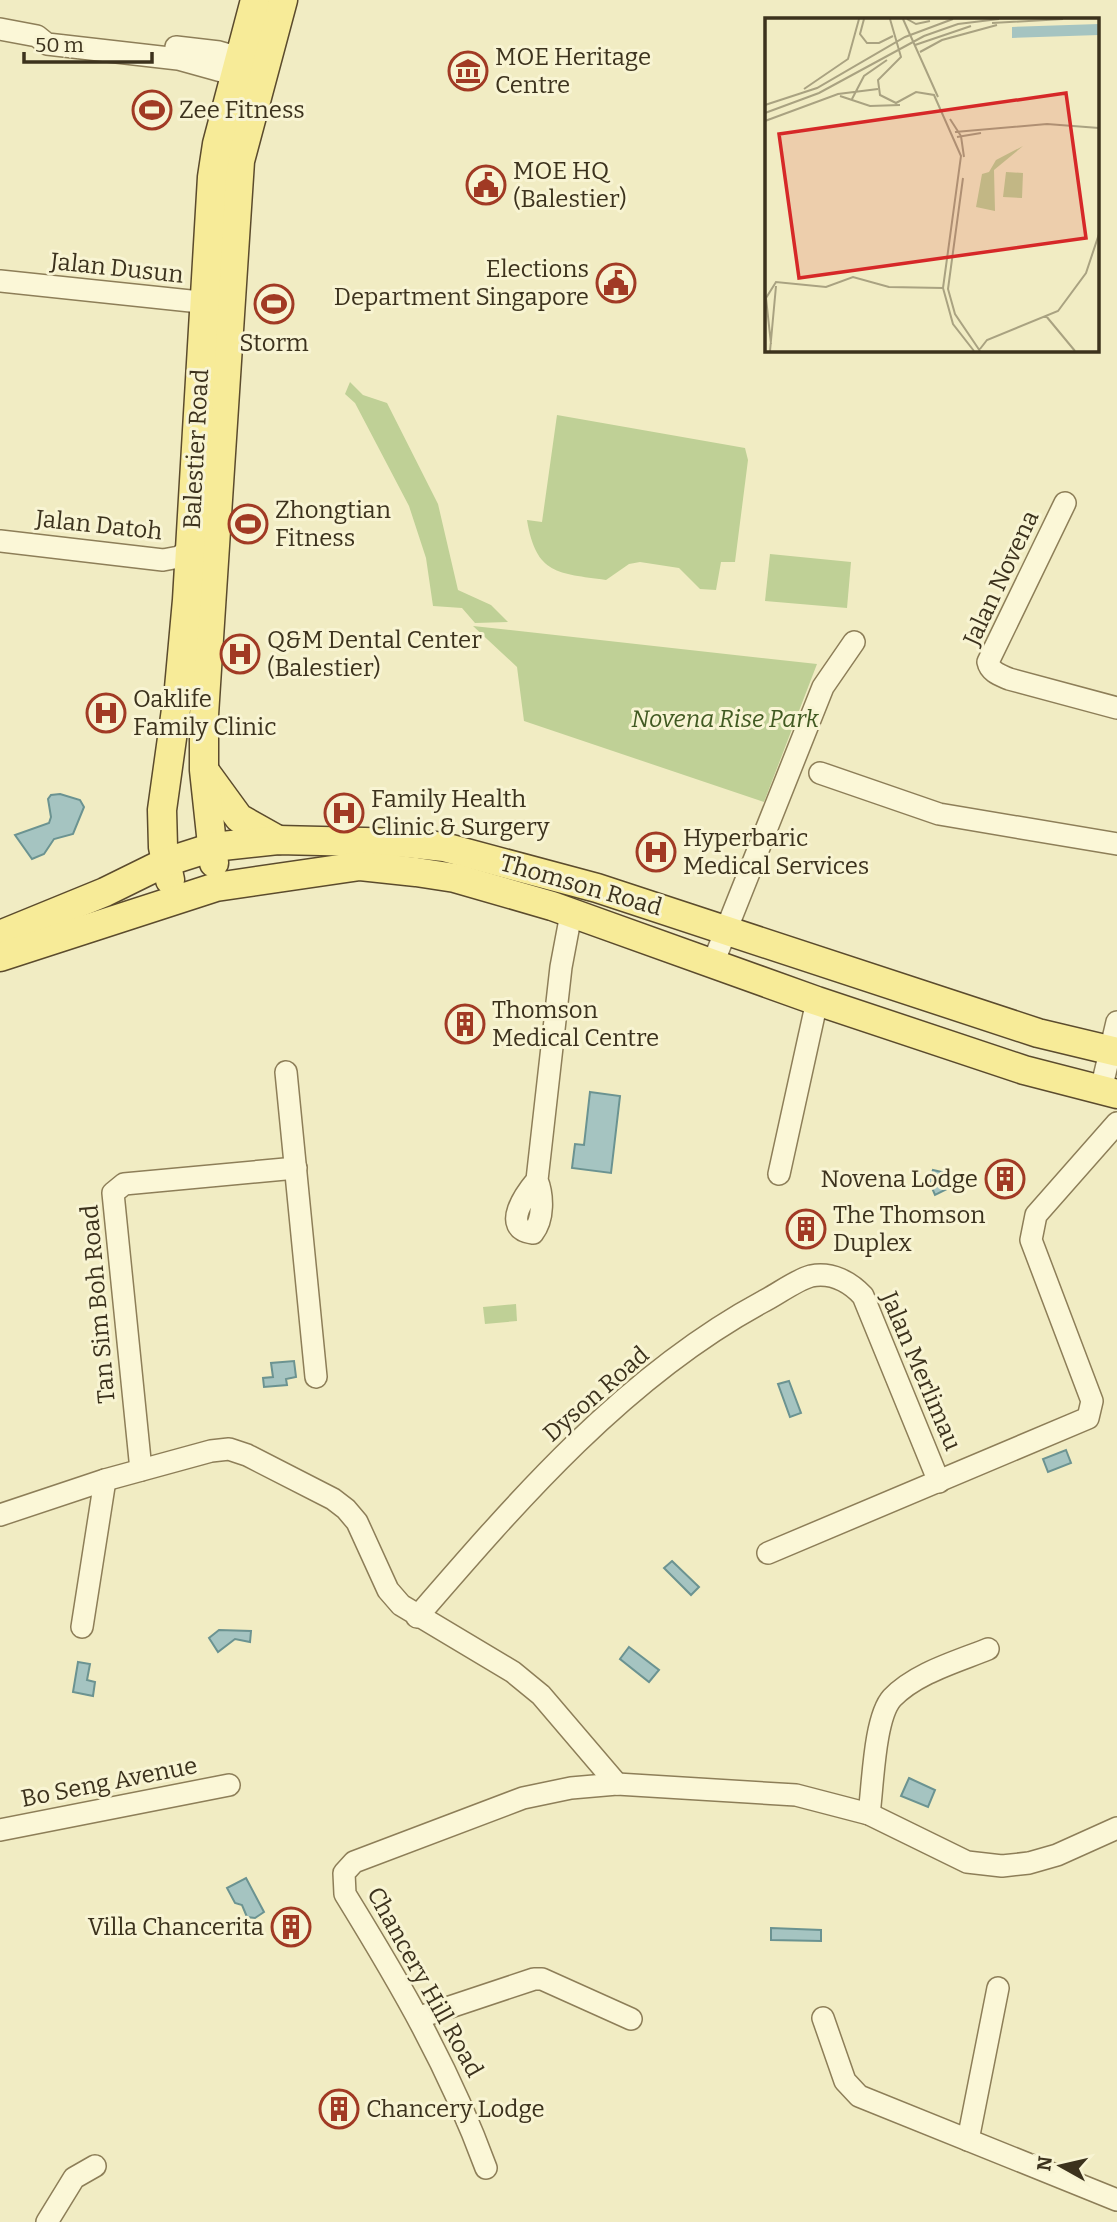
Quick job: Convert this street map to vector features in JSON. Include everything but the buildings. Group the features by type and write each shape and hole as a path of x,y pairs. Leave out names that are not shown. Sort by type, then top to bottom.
{"main road":[{"name":"Balestier Road","path":"175,900 166,862 162,810 179,688 190,550 216,304 240,161 251,70 255,0"},
{"name":"Balestier Road","path":"251,70 283,0"},
{"name":"Balestier Road","path":"216,304 204,715 204,770 216,887"},
{"path":"204,770 239,818 282,840 325,872"},
{"path":"105,892 125,876 135,862 162,810"},
{"name":"Thomson Road","path":"0,935 105,892 166,862 213,847 282,840 407,843 444,847 586,884 1038,1033 1113,1052"},
{"name":"Thomson Road","path":"0,957 216,887 360,866 442,876 571,914 817,1001 1013,1066 1109,1092"},
{"path":"752,978 762,943"}],"street":[{"path":"0,29 37,36 47,44 251,70"},
{"name":"Jalan Dusun","path":"0,281 216,304"},
{"name":"Jalan Novena","path":"1065,503 988,662 989,666 996,674 1009,679 1117,708"},
{"name":"Jalan Datoh","path":"0,541 163,560 179,557 190,550"},
{"path":"713,963 823,687 854,642"},
{"path":"820,773 939,814 1117,844"},
{"name":"Thomson Road","path":"537,1180 559,979 571,914"},
{"path":"779,1174 817,1001"},
{"path":"1109,1092 1117,1023"},
{"path":"286,1072 316,1377"},
{"name":"Jalan Merlimau","path":"768,1553 1088,1418 1092,1401 1031,1240 1031,1232 1036,1215 1117,1123"},
{"name":"Tan Sim Boh Road","path":"141,1470 113,1193 124,1184 296,1168"},
{"name":"Dyson Road","path":"417,1618 522,1497 580,1438 716,1327 811,1276 833,1277 850,1283"},
{"name":"Jalan Merlimau","path":"850,1283 863,1296 939,1482"},
{"path":"0,1516 105,1480 211,1451 229,1450 247,1455 333,1499 357,1521 388,1590 417,1618 513,1672 541,1695 617,1784"},
{"path":"82,1627 105,1480"},
{"path":"869,1814 880,1730 891,1700 909,1684 988,1649"},
{"name":"Chancery Hill Road","path":"486,2168 462,2102 420,2017 345,1894 342,1880 348,1867 523,1798 571,1788 617,1784 796,1795 869,1814 967,1862 1002,1866 1029,1863 1058,1854 1117,1828"},
{"name":"Bo Seng Avenue","path":"0,1830 229,1785"},
{"path":"420,2017 534,1979 542,1979 631,2019"},
{"path":"968,2140 998,1988"},
{"path":"823,2018 850,2089 859,2096 1117,2200"},
{"path":"47,2222 74,2178 95,2166"}],"green space":[{"path":"350,382 363,395 387,403 438,504 458,590 491,605 508,622 475,623 462,608 433,606 426,558 409,506 355,403 345,394"},
{"path":"557,415 745,448 748,460 735,562 721,562 716,590 700,589 679,568 640,562 629,564 606,580 562,572 543,561 536,552 527,520 542,522"},
{"path":"770,554 851,562 847,608 765,601"},
{"name":"Novena Rise Park","path":"473,626 817,664 764,802 524,721 517,667"},
{"path":"516,1304 517,1321 485,1324 483,1307"}],"water":[{"path":"60,794 80,800 84,807 73,834 54,839 44,854 32,859 15,835 49,823 51,817 48,799 51,795"},
{"path":"590,1092 620,1096 611,1173 572,1168 575,1144 584,1145"},
{"path":"933,1170 969,1178 935,1195 929,1181"},
{"path":"294,1361 296,1377 286,1379 287,1385 264,1387 263,1378 273,1377 271,1363"},
{"path":"789,1381 801,1413 790,1417 778,1384"},
{"path":"1066,1450 1071,1463 1048,1472 1043,1459"},
{"path":"672,1561 699,1587 691,1595 664,1568"},
{"path":"219,1630 251,1631 250,1642 235,1639 218,1652 209,1638"},
{"path":"629,1647 659,1670 649,1682 620,1659"},
{"path":"78,1662 90,1664 87,1680 95,1682 93,1696 73,1692"},
{"path":"909,1778 935,1790 928,1807 901,1796"},
{"path":"246,1878 264,1912 255,1918 247,1917 242,1905 235,1903 227,1888"},
{"path":"771,1928 821,1930 821,1941 771,1940"}],"place":[{"name":"MOE Heritage Centre","path":"468,71"},
{"name":"Zee Fitness","path":"152,110"},
{"name":"MOE HQ (Balestier)","path":"486,185"},
{"name":"Elections Department Singapore","path":"616,283"},
{"name":"Storm","path":"274,304"},
{"name":"Zhongtian Fitness","path":"248,524"},
{"name":"Q&M Dental Center (Balestier)","path":"240,654"},
{"name":"Oaklife Family Clinic","path":"106,713"},
{"name":"Family Health Clinic & Surgery","path":"344,813"},
{"name":"Hyperbaric Medical Services","path":"656,852"},
{"name":"Thomson Medical Centre","path":"465,1024"},
{"name":"Novena Lodge","path":"1005,1179"},
{"name":"The Thomson Duplex","path":"806,1229"},
{"name":"Villa Chancerita","path":"291,1927"},
{"name":"Chancery Lodge","path":"339,2109"}]}
